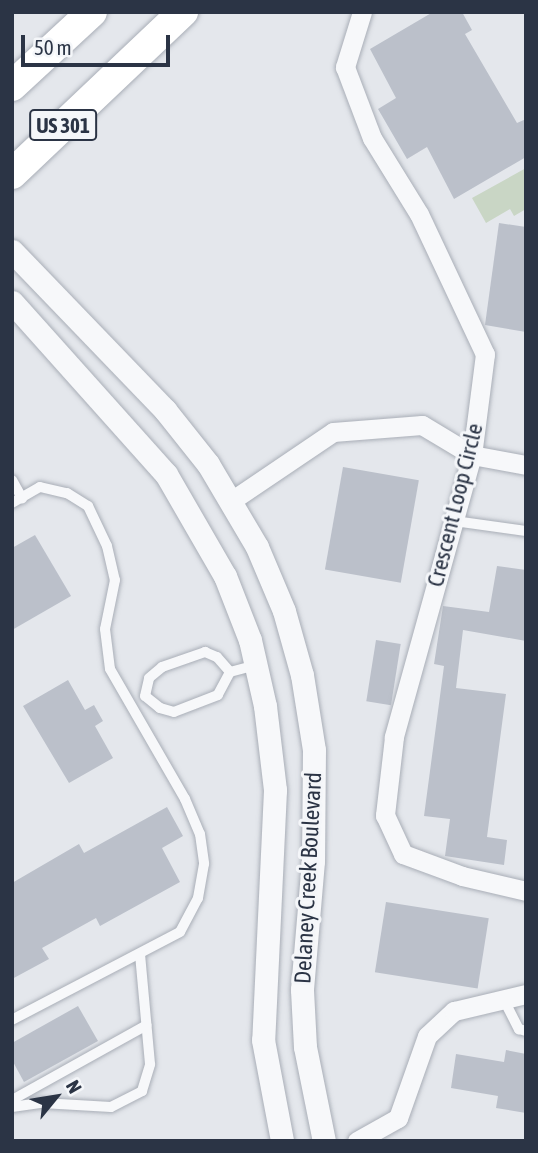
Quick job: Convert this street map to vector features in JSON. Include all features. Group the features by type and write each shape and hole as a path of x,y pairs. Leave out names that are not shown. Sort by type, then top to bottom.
{"main road":[{"name":"US 301","path":"12,86 92,12"},
{"name":"US 301","path":"12,173 183,12"}],"street":[{"name":"Crescent Loop Circle","path":"362,12 345,67 372,138 419,214 485,354 472,455 394,737 386,815 403,854 462,876 526,891"},
{"name":"Delaney Creek Boulevard","path":"12,251 165,410 231,500 284,611 302,675 314,750 313,861 302,990 305,1047 324,1141"},
{"name":"Delaney Creek Boulevard","path":"12,302 166,474 225,576 256,665 275,790 263,1040 282,1141"},
{"path":"231,500 333,432 422,425 472,455 526,465"},
{"path":"357,1141 398,1118 427,1036 454,1011 526,994"}],"lane":[{"path":"12,480 17,500 40,488 67,493 88,506 107,546 115,580 105,629 110,669 185,799 200,834 204,864 191,919 180,932 12,1020"},
{"path":"454,521 526,531"},
{"path":"145,696 149,678 162,667 205,652 217,657 230,672"},
{"path":"145,696 160,708 174,712 218,695 230,672 256,665"},
{"path":"127,702 145,696"},
{"path":"12,1107 42,1103 111,1107 142,1091 150,1065 139,954"},
{"path":"504,1000 519,1029 526,1031"},
{"path":"12,1100 146,1025"}],"green space":[{"path":"526,168 526,209 514,216 510,209 486,223 472,198"}],"building":[{"path":"433,12 462,12 472,30 465,34 517,123 526,119 526,157 454,199 427,147 407,159 378,109 396,98 370,49"},
{"path":"499,223 526,227 526,332 485,325"},
{"path":"343,467 419,480 401,583 325,569"},
{"path":"35,535 71,596 12,630 12,548"},
{"path":"497,566 526,570 526,641 463,630 456,688 506,694 487,837 507,840 504,865 445,856 450,819 424,816 444,666 434,664 443,606 489,612"},
{"path":"376,640 401,644 391,705 366,701"},
{"path":"68,680 85,710 94,705 103,721 95,726 113,758 69,783 23,706"},
{"path":"167,807 183,836 162,848 180,882 100,926 96,918 42,948 49,959 12,979 12,883 79,844 84,853"},
{"path":"386,902 489,918 478,988 375,972"},
{"path":"78,1006 98,1041 24,1082 12,1060 12,1043"},
{"path":"506,1050 526,1054 526,1113 496,1108 498,1096 451,1088 456,1054 504,1062"}]}
